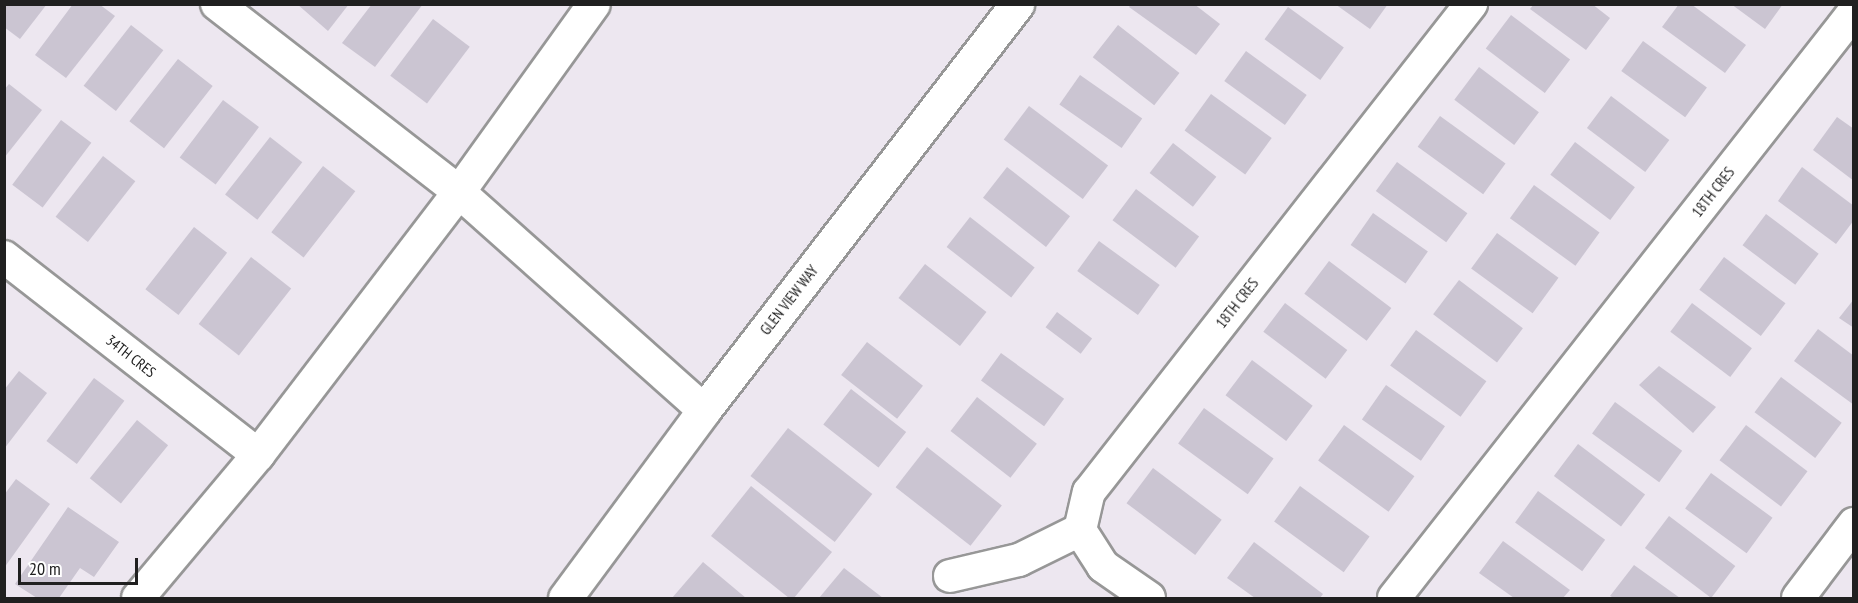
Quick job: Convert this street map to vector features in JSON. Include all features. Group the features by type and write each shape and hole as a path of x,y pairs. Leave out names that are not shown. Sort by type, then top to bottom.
{"street":[{"path":"217,4 459,192 704,410"},
{"path":"138,598 258,454 459,192 594,4"},
{"name":"GLEN VIEW WAY","path":"565,598 704,410 1017,4"},
{"name":"18TH CRES","path":"1080,530 1089,492 1471,4"},
{"name":"18TH CRES","path":"1394,598 1854,12"},
{"name":"34TH CRES","path":"4,257 258,454"},
{"path":"1798,598 1854,524"},
{"path":"950,576 1019,560 1080,530 1103,566 1149,598"}],"building":[{"path":"4,4 47,4 20,39 4,27"},
{"path":"73,4 99,4 115,16 66,78 35,55"},
{"path":"297,4 349,4 328,31"},
{"path":"372,4 423,4 375,67 342,43"},
{"path":"1131,4 1194,4 1220,24 1196,55 1129,7"},
{"path":"1335,4 1388,4 1370,29"},
{"path":"1534,4 1592,4 1610,18 1586,50 1530,9"},
{"path":"1679,4 1691,4 1746,45 1725,73 1662,27"},
{"path":"1731,4 1783,4 1765,29"},
{"path":"1288,7 1344,48 1320,80 1264,39"},
{"path":"1511,15 1570,60 1545,93 1486,49"},
{"path":"433,19 470,47 427,103 390,76"},
{"path":"131,25 163,50 116,111 84,86"},
{"path":"1118,25 1179,73 1154,105 1093,57"},
{"path":"1643,41 1707,87 1685,117 1621,71"},
{"path":"1246,51 1307,95 1285,125 1224,81"},
{"path":"178,59 213,86 164,148 129,121"},
{"path":"1479,67 1539,112 1514,145 1454,100"},
{"path":"1080,75 1142,119 1122,148 1059,104"},
{"path":"9,84 42,110 4,158 4,90"},
{"path":"1211,94 1272,138 1245,174 1185,130"},
{"path":"1611,96 1669,140 1645,172 1587,128"},
{"path":"223,100 259,127 216,185 180,158"},
{"path":"1029,106 1108,166 1083,199 1004,140"},
{"path":"1440,116 1506,164 1483,194 1418,147"},
{"path":"1837,117 1854,129 1854,181 1813,150"},
{"path":"61,120 91,143 43,208 12,185"},
{"path":"270,137 302,162 257,220 225,195"},
{"path":"1575,142 1635,187 1610,220 1550,175"},
{"path":"1173,143 1216,177 1193,207 1150,173"},
{"path":"103,156 135,181 88,242 56,217"},
{"path":"1397,162 1467,213 1446,242 1376,191"},
{"path":"323,166 355,191 304,257 271,232"},
{"path":"1007,167 1070,216 1046,247 983,198"},
{"path":"1802,167 1854,206 1854,220 1836,244 1778,201"},
{"path":"1534,185 1600,233 1575,266 1510,218"},
{"path":"1136,189 1199,237 1176,268 1113,220"},
{"path":"1373,213 1428,251 1406,283 1351,245"},
{"path":"1766,214 1819,254 1795,285 1743,245"},
{"path":"970,217 1035,267 1011,297 947,247"},
{"path":"194,227 227,253 178,315 145,289"},
{"path":"1497,233 1558,278 1533,313 1471,269"},
{"path":"1099,241 1160,285 1138,315 1077,271"},
{"path":"251,257 291,288 239,355 199,324"},
{"path":"1724,257 1785,303 1761,336 1699,290"},
{"path":"1329,261 1391,308 1367,341 1304,294"},
{"path":"925,264 986,312 960,346 899,298"},
{"path":"1459,280 1523,328 1497,362 1433,314"},
{"path":"1854,299 1854,328 1839,318"},
{"path":"1285,303 1347,350 1326,379 1263,332"},
{"path":"1692,303 1752,348 1730,377 1670,332"},
{"path":"1057,312 1092,338 1081,354 1046,327"},
{"path":"1818,329 1854,356 1854,405 1794,361"},
{"path":"1416,330 1486,381 1461,417 1390,366"},
{"path":"867,342 923,386 897,419 841,375"},
{"path":"1001,353 1064,399 1044,426 981,381"},
{"path":"1252,360 1313,406 1286,441 1226,395"},
{"path":"1659,366 1716,407 1693,433 1639,385"},
{"path":"19,371 47,393 4,449 4,390"},
{"path":"1781,377 1842,423 1815,458 1755,412"},
{"path":"94,378 124,401 77,464 46,441"},
{"path":"1386,385 1445,426 1421,461 1362,419"},
{"path":"851,389 906,432 878,468 823,424"},
{"path":"977,397 1037,444 1010,478 951,431"},
{"path":"1615,402 1682,451 1659,482 1592,434"},
{"path":"1204,408 1274,459 1248,494 1178,444"},
{"path":"137,420 168,445 121,503 90,478"},
{"path":"1344,425 1414,476 1389,512 1318,461"},
{"path":"1746,425 1807,471 1781,506 1720,460"},
{"path":"788,428 872,494 835,542 750,476"},
{"path":"1578,444 1645,495 1621,526 1554,476"},
{"path":"927,447 1002,505 970,546 896,487"},
{"path":"1153,468 1222,520 1195,555 1127,503"},
{"path":"1711,473 1772,518 1747,553 1685,509"},
{"path":"16,479 50,504 4,568 4,495"},
{"path":"751,486 832,552 794,598 789,598 711,536"},
{"path":"1300,486 1370,537 1344,572 1274,522"},
{"path":"1538,491 1605,540 1582,571 1515,523"},
{"path":"68,507 119,542 94,577 80,568 59,598 37,598 15,584"},
{"path":"1669,516 1735,566 1711,598 1645,548"},
{"path":"1503,541 1570,590 1563,598 1514,598 1479,573"},
{"path":"1254,542 1323,594 1320,598 1255,598 1227,578"},
{"path":"703,562 746,598 672,598"},
{"path":"1634,565 1680,598 1614,598 1610,596"},
{"path":"844,568 883,598 819,598"}]}
